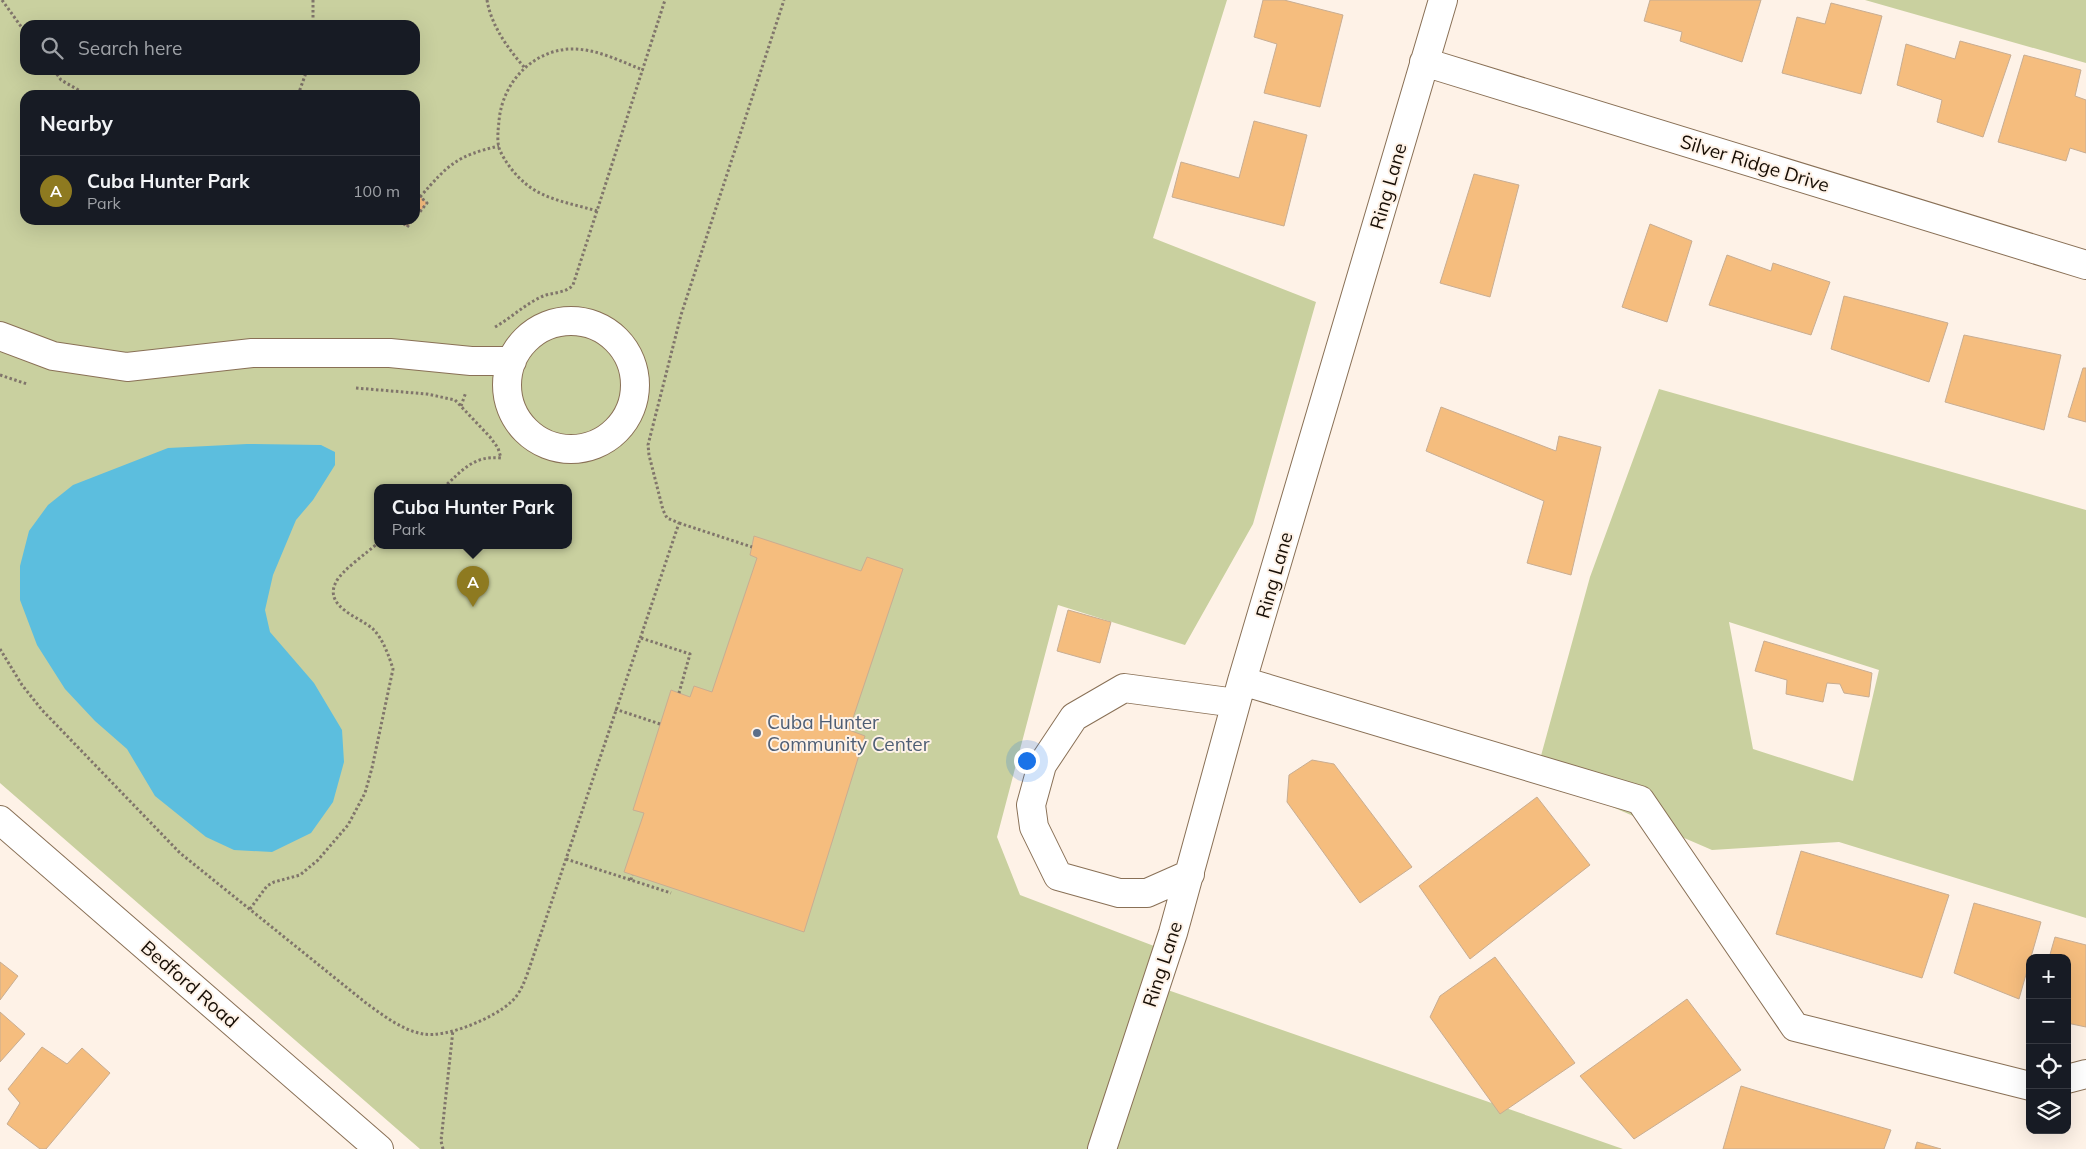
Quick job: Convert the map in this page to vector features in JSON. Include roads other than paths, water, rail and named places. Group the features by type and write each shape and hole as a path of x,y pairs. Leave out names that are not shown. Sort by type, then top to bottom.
{"street":[{"name":"Ring Lane","path":"1102,1149 1190,874 1239,692 1443,0"},
{"name":"Silver Ridge Drive","path":"1424,62 2086,265"},
{"path":"562,322 584,322 605,331 621,345 631,363 635,383 633,404 623,422 609,437 589,446 568,449 547,444 530,433 516,418 509,400 507,380 512,361 523,342 541,328 562,322"},
{"path":"0,336 53,356 127,367 252,352 390,353 471,361 512,361"},
{"path":"1190,874 1147,892 1119,893 1058,876 1034,827 1031,805 1042,765 1074,717 1124,688 1239,692 1640,800 1795,1027 2026,1085"},
{"name":"Bedford Road","path":"0,820 379,1149"},
{"path":"2071,1078 2086,1074"}],"water":[{"path":"247,444 321,445 335,452 335,465 313,500 296,520 273,575 265,610 270,632 314,683 342,730 344,762 333,802 311,833 272,852 234,850 206,837 155,796 127,749 95,721 65,689 37,645 20,600 20,566 29,531 48,505 73,485 168,448"}],"place":[{"name":"Cuba Hunter Park","path":"473,607"},
{"name":"Cuba Hunter Community Center","path":"757,733"}]}
